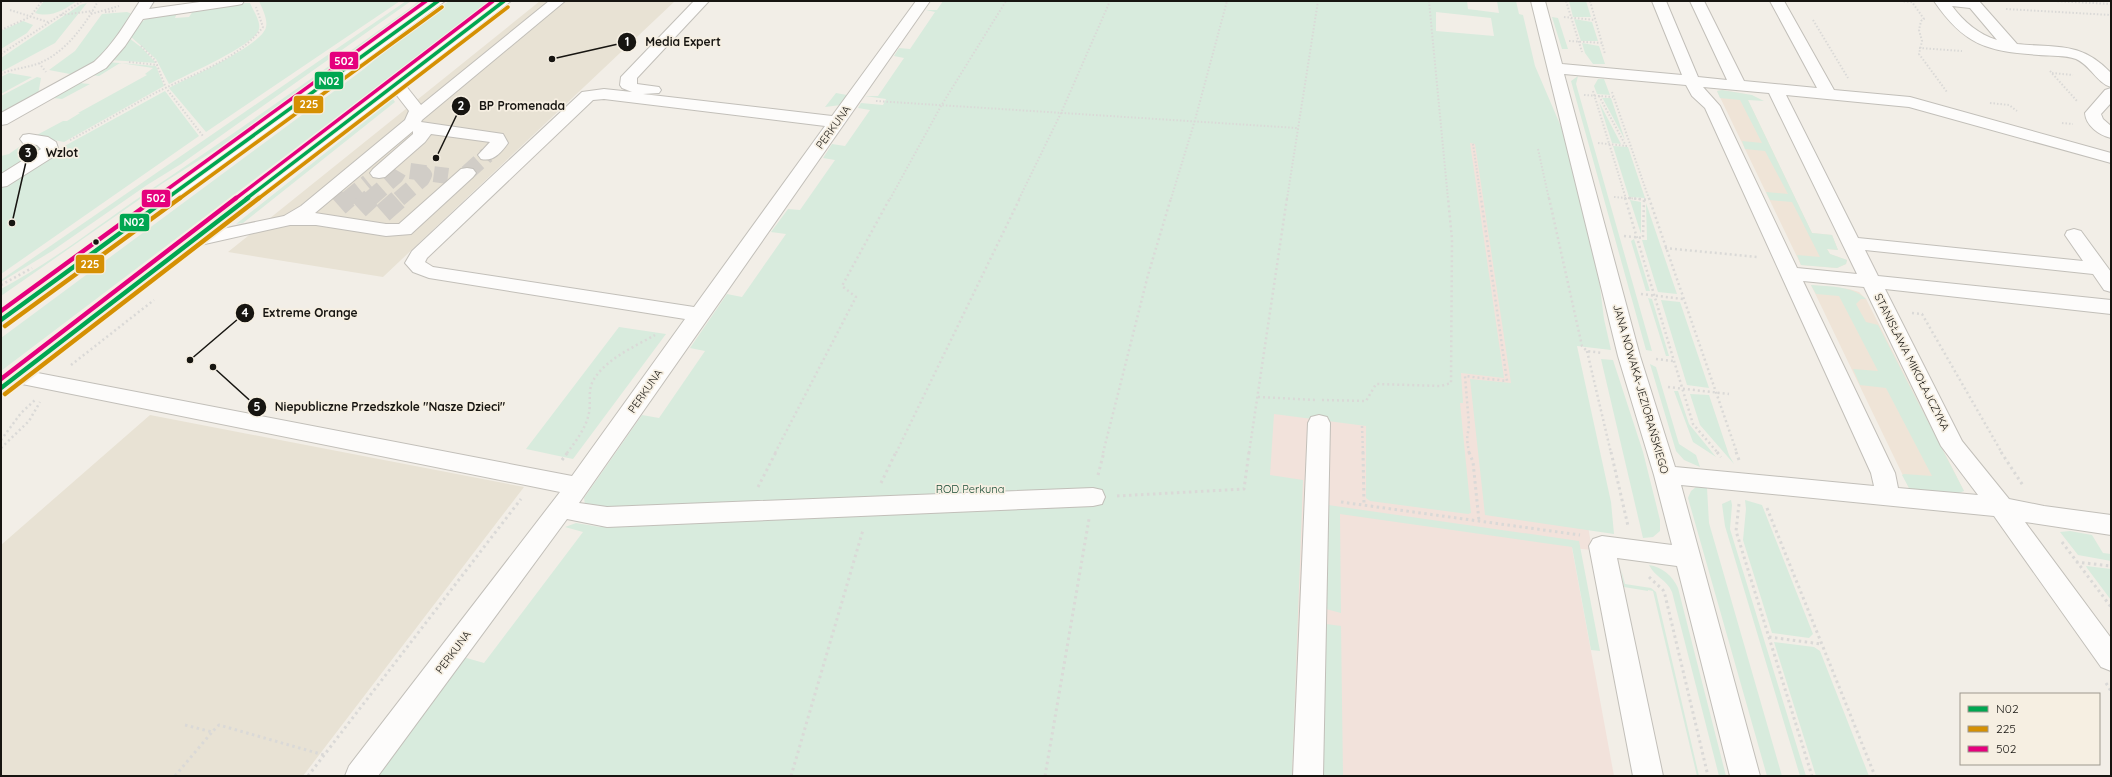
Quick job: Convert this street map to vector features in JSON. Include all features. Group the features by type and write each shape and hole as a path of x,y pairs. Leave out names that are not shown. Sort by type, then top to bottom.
{"street":[{"path":"1,120 106,60 126,34 147,1"},
{"path":"138,15 237,1"},
{"path":"1,320 438,1"},
{"path":"9,382 196,240 504,1"},
{"path":"298,219 417,122 558,1"},
{"path":"702,1 632,73 627,81 628,85 634,88 844,111"},
{"name":"PERKUNA","path":"360,776 578,486 689,314 844,111 923,1"},
{"name":"JANA NOWAKA-JEZIORAŃSKIEGO","path":"1538,1 1629,356 1666,475 1745,776"},
{"path":"1659,1 1692,81 1698,93 1712,106 1883,473 1888,497"},
{"path":"1697,1 1738,86"},
{"path":"1777,1 1829,95"},
{"path":"1941,1 1976,6 2012,48"},
{"path":"1941,1 1968,34 1983,41 2012,48 2069,53 2081,56 2091,61 2111,82"},
{"path":"1556,68 1910,102 2111,158"},
{"path":"386,168 423,133 417,122 416,108 396,84"},
{"name":"STANISŁAWA MIKOŁAJCZYKA","path":"1775,90 1953,446 2001,507 2107,669"},
{"path":"2111,93 2093,113 2096,122 2111,133"},
{"path":"689,314 429,272 420,268 415,263 419,255 588,95 604,94 844,111"},
{"path":"417,122 497,138 499,143 487,155"},
{"path":"1,182 50,151 50,146 42,141 29,139"},
{"path":"298,219 329,221 346,217 359,217 395,231 404,230 457,178"},
{"path":"196,240 332,211 340,206"},
{"path":"359,217 367,225 384,213"},
{"path":"2074,235 2111,286"},
{"path":"1852,243 2099,269"},
{"path":"1786,266 1871,281 2111,307"},
{"path":"9,382 53,383 536,479 578,486"},
{"path":"1308,776 1319,423"},
{"path":"1666,475 1729,474 1888,497 2001,507 2044,516 2111,525"},
{"path":"561,509 607,517 1093,497"},
{"path":"1648,776 1602,546 1687,557"}],"path":[{"path":"1,30 30,17 42,1"},
{"path":"1,54 82,1"},
{"path":"1,74 8,70 38,63 66,45 93,11 98,1"},
{"path":"744,512 856,297 842,286 941,106 1006,1"},
{"path":"791,776 870,507 1061,112 1110,1"},
{"path":"1045,776 1093,497 1148,275 1195,120 1227,1"},
{"path":"1093,497 1244,489 1297,128 1318,1"},
{"path":"1258,397 1361,401 1368,399 1372,388 1376,384 1441,386 1451,383 1452,239 1429,1"},
{"path":"1566,1 1578,42 1584,55"},
{"path":"1590,1 1606,56"},
{"path":"1900,1 1912,2 1924,19 1919,30 1922,41 1919,54 1951,97"},
{"path":"2054,1 2111,4"},
{"path":"50,151 166,88 243,49 258,35 263,27 255,3"},
{"path":"90,14 103,12 124,4"},
{"path":"1976,6 2111,15"},
{"path":"10,10 48,22"},
{"path":"59,16 93,11"},
{"path":"1562,17 1596,20"},
{"path":"1813,19 1849,80"},
{"path":"126,34 142,47 158,65 166,88 203,136"},
{"path":"1568,41 1602,44"},
{"path":"106,60 158,65"},
{"path":"38,63 46,72"},
{"path":"1592,88 1626,198 1673,361 1694,424 1719,453 1729,474 1739,504 1736,531 1812,776"},
{"path":"1611,91 1742,469 1729,474"},
{"path":"1583,95 1613,97"},
{"path":"1599,96 1626,146"},
{"path":"844,111 941,106 1195,120 1297,128"},
{"path":"1597,143 1630,146"},
{"path":"1473,144 1507,381 1465,376 1469,425 1467,430 1469,455 1473,462 1479,521"},
{"path":"1538,148 1582,346 1588,351"},
{"path":"1614,197 1649,200"},
{"path":"1624,236 1643,238 1644,200"},
{"path":"1665,248 1786,266"},
{"path":"1641,294 1683,299"},
{"path":"1,440 21,413 53,383 155,299"},
{"path":"1907,312 1922,314 1992,438 2076,562 2111,607"},
{"path":"567,464 560,463 586,426 590,405 589,390 593,381 614,360 689,314"},
{"path":"1660,360 1673,361"},
{"path":"1,448 24,427 36,412 53,383"},
{"path":"1668,387 1729,394"},
{"path":"1362,426 1364,505"},
{"path":"308,776 536,479"},
{"path":"1317,499 1584,536"},
{"path":"1766,505 1875,776"},
{"path":"2076,562 2111,566"},
{"path":"1769,637 1822,644"},
{"path":"2107,669 2111,691"},
{"path":"185,725 212,732"},
{"path":"175,776 219,725 324,755"}],"shaded area":[{"path":"540,1 675,1 383,277 228,252"},
{"path":"1722,90 1745,94 1812,233 1832,235 1838,250 1827,249 1830,254 1847,260 1846,264 1837,268 1801,265 1717,91"},
{"path":"1449,139 1525,147 1592,550 1572,548 1614,776 1282,776 1263,403"},
{"path":"1811,285 1849,289 1859,292 1866,299 1964,491 1909,488"},
{"path":"150,415 524,487 303,776 1,776 1,545"}],"green space":[{"path":"44,1 77,1 52,14 35,13"},
{"path":"259,1 400,1 206,132 169,88 239,52 261,35 266,27 266,21"},
{"path":"406,1 411,1 181,164 147,185 52,251 1,282 1,280"},
{"path":"418,1 424,1 220,147 163,183 1,296 1,289 64,250 228,137"},
{"path":"449,1 490,1 1,371 1,338 364,69 417,24"},
{"name":"ROD Perkuna","path":"943,1 1467,1 1468,9 1499,13 1497,1 1516,1 1519,14 1523,15 1535,66 1562,129 1599,279 1604,319 1611,350 1577,346 1611,502 1614,534 1485,515 1470,379 1511,383 1475,144 1470,143 1504,378 1461,373 1463,403 1460,403 1471,513 1468,514 1370,501 1366,498 1366,426 1274,414 1270,475 1303,480 1292,776 374,776 463,657 484,663 583,532 565,527 576,523 600,527 607,517 585,505 584,498 642,415 659,418 705,351 690,348 727,294 742,297 786,234 771,232 788,209 800,210 835,160 823,158 832,144 845,146 870,110 858,108 861,103 883,105 886,99 865,96 878,96 904,58 894,56 899,48 910,49 935,12 926,10 937,10","holes":["1436,12 1491,18 1494,36 1436,31"]},
{"path":"1569,1 1586,1 1591,17 1573,17"},
{"path":"87,3 55,43 1,72 1,58 80,5"},
{"path":"250,3 258,20 259,29 255,36 219,59 169,84 156,59 130,36 140,24 150,17 177,13 175,18 189,17 193,11"},
{"path":"127,12 132,14 102,58 75,75 49,70 75,51 102,14"},
{"path":"1552,17 1558,18 1568,49 1562,49"},
{"path":"1574,19 1592,22 1598,41 1581,41"},
{"path":"23,21 33,25 27,33 1,49 1,31"},
{"path":"129,38 142,48 156,63 110,60"},
{"path":"1582,43 1599,46 1605,64 1593,64 1585,53"},
{"path":"107,62 120,63 99,76 91,75"},
{"path":"121,63 156,66 164,86 64,142 35,136 63,121 67,121 80,113 78,113 147,75 145,74 153,68"},
{"path":"9,73 32,77 1,94 1,77"},
{"path":"1578,76 1576,84 1652,351 1646,350 1571,81"},
{"path":"37,77 41,78 38,95 1,116 1,96"},
{"path":"1598,79 1604,79 1610,95 1597,94 1594,86"},
{"path":"79,83 90,84 62,99 53,98"},
{"path":"1722,90 1752,95 1764,101 1748,100 1812,233 1832,235 1838,250 1827,249 1830,254 1847,260 1846,264 1837,268 1801,265 1797,255 1820,257 1792,202 1770,200 1766,192 1788,194 1765,151 1745,149 1742,141 1762,143 1740,100 1720,98 1717,91"},
{"path":"165,91 199,136 1,274 1,185 50,154"},
{"path":"836,93 847,95 841,105 825,107"},
{"path":"1602,98 1611,98 1625,140 1603,99"},
{"path":"393,99 395,102 243,223 236,224"},
{"path":"1599,102 1621,144 1612,143"},
{"path":"26,142 37,144 42,149 1,179 1,156 9,154"},
{"path":"1613,146 1628,147 1645,198 1629,197"},
{"path":"1630,200 1641,202 1641,234"},
{"path":"1646,203 1677,294 1658,292 1642,240 1647,240"},
{"path":"1634,239 1650,291 1646,291 1631,241"},
{"path":"1811,285 1847,289 1860,294 1866,299 1861,299 1856,304 1866,322 1878,325 1964,491 1944,495 1922,492 1909,488 1902,475 1932,476 1886,388 1860,385 1853,369 1878,371 1839,296 1816,294"},
{"path":"1648,298 1652,299 1669,356 1666,356"},
{"path":"1661,300 1680,302 1709,388 1687,385"},
{"path":"619,327 666,334 573,459 526,449"},
{"path":"1601,359 1613,360 1643,452 1660,520 1660,531 1653,537 1643,538"},
{"path":"1650,364 1656,367 1679,444 1696,455 1700,467 1684,460 1676,451"},
{"path":"1674,391 1678,391 1689,424 1716,457 1693,442"},
{"path":"1690,394 1709,395 1729,455 1734,464 1700,425"},
{"path":"1696,487 1707,488 1709,523 1782,776 1767,776 1688,498 1691,491"},
{"path":"1731,500 1730,529 1806,776 1800,776 1725,526 1722,504"},
{"path":"1745,500 1762,505 1813,634 1809,638 1772,633 1743,540 1746,509"},
{"path":"1328,505 1579,541 1600,651 1591,650 1572,547 1340,514 1341,613 1326,609"},
{"path":"2070,531 2092,535 2103,553 2111,554 2111,561 2078,555 2060,532"},
{"path":"1649,565 1663,570 1673,580 1678,588 1726,776 1719,776 1672,592 1667,584 1651,569"},
{"path":"2086,566 2111,569 2111,600 2087,568"},
{"path":"1621,569 1625,584 1651,588 1656,592 1699,776 1697,776 1653,591 1624,587"},
{"path":"1326,624 1341,626 1343,776 1323,776"},
{"path":"1774,642 1814,647 1820,651 1869,776 1816,776"}],"tunnel":[{"path":"467,173 487,155"},
{"path":"370,199 396,176 399,171 398,169"},
{"path":"410,171 422,173"},
{"path":"399,199 422,179 424,175 422,173"},
{"path":"422,173 448,176"},
{"path":"347,199 368,182"},
{"path":"339,206 348,198"},
{"path":"359,209 371,198"},
{"path":"383,213 400,198"}],"transit line":[{"name":"502","path":"1,311 426,1"},
{"name":"N02","path":"1,320 438,1"},
{"name":"502","path":"1,379 493,1"},
{"name":"N02","path":"1,388 504,1"},
{"name":"225","path":"5,326 442,7"},
{"name":"225","path":"5,394 508,7"}],"place":[{"name":"Media Expert","path":"552,59"},
{"name":"BP Promenada","path":"436,158"},
{"name":"Wzlot","path":"12,223"},
{"name":"Extreme Orange","path":"190,360"},
{"name":"Niepubliczne Przedszkole \"Nasze Dzieci\"","path":"213,367"}]}
